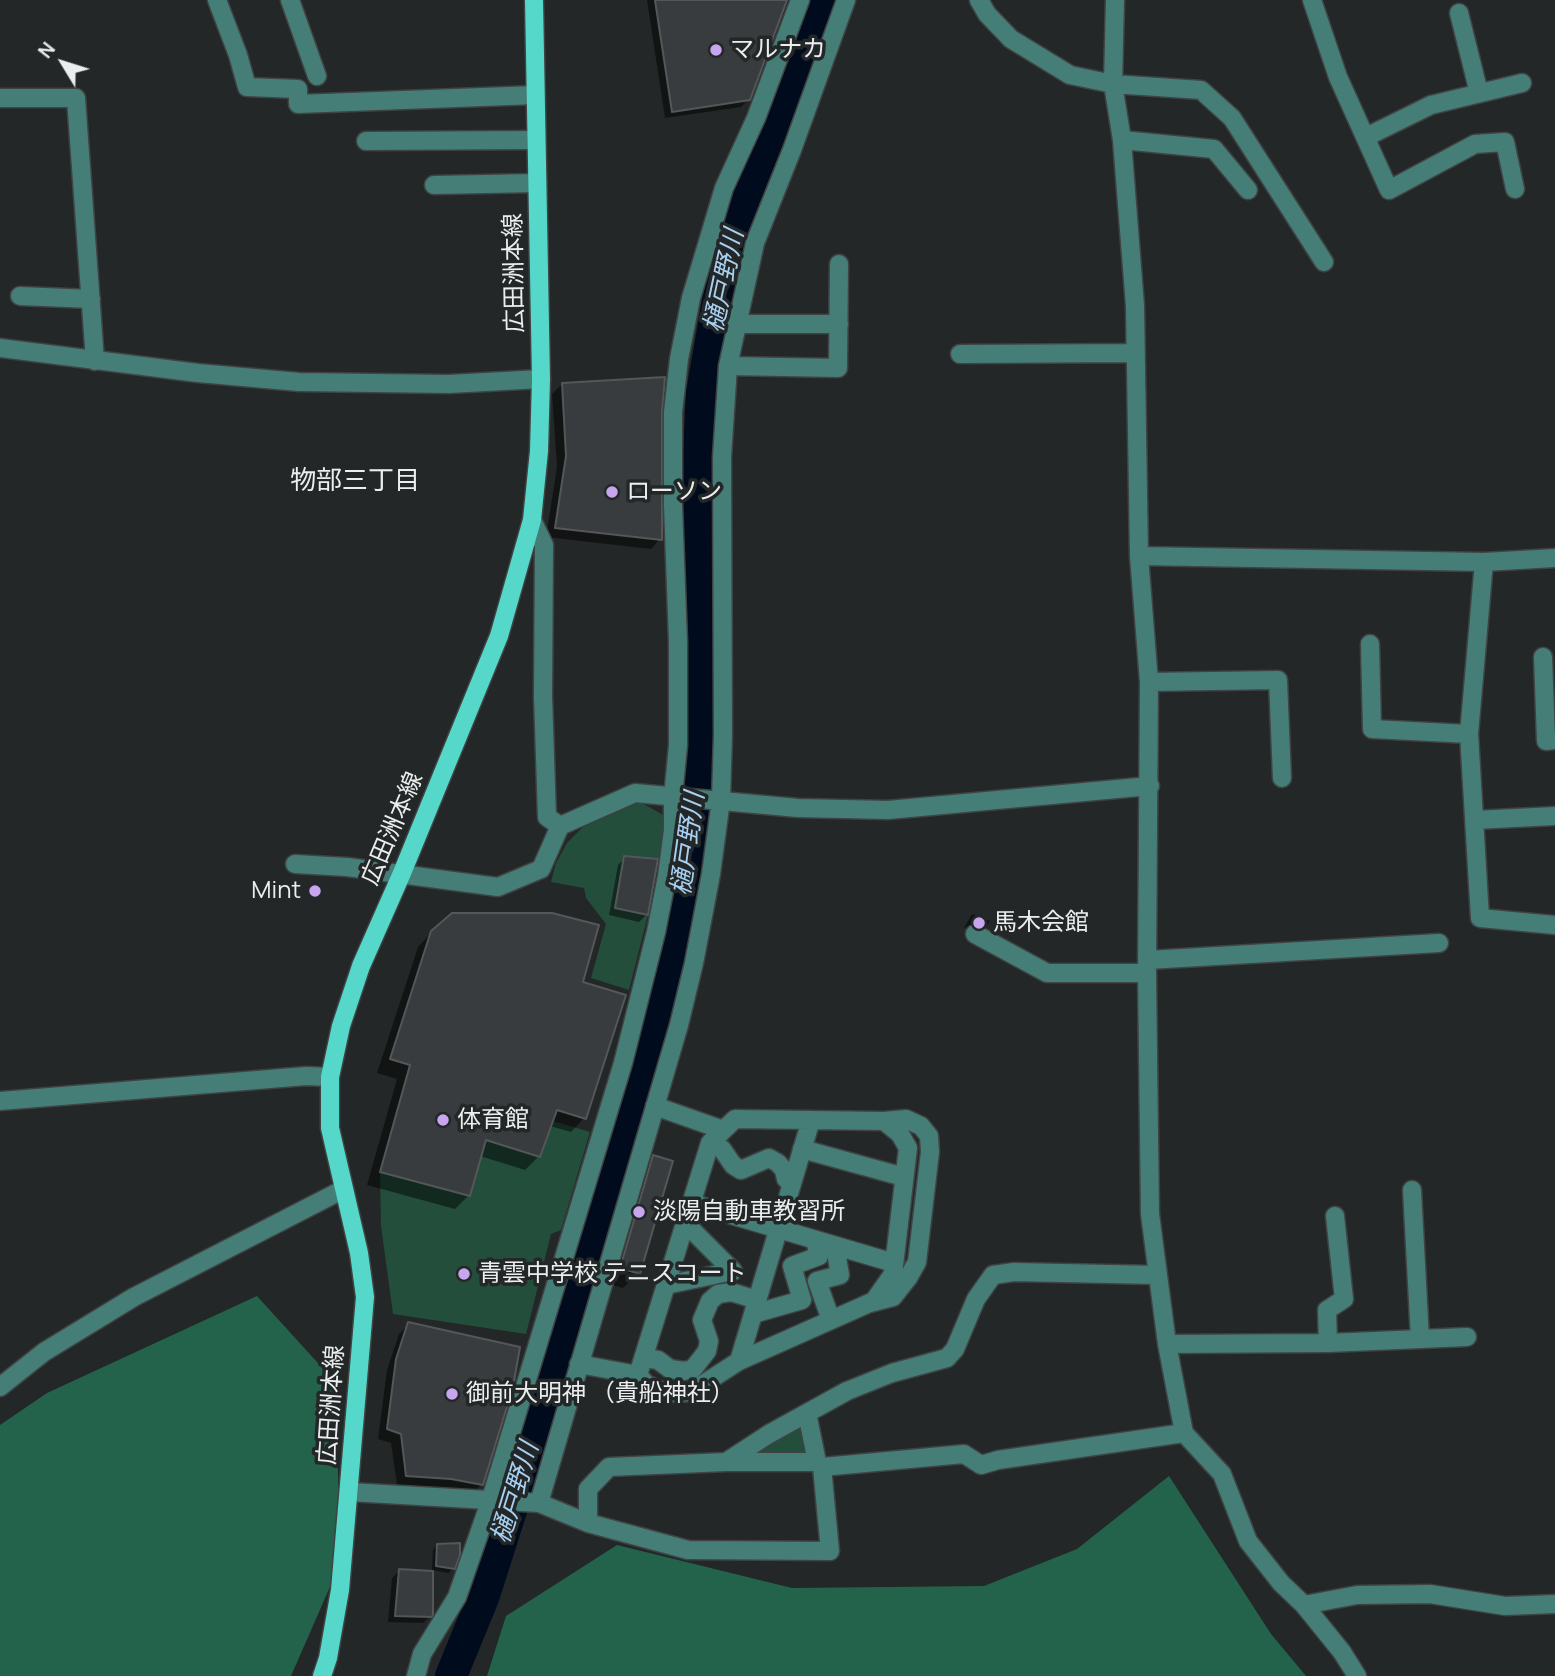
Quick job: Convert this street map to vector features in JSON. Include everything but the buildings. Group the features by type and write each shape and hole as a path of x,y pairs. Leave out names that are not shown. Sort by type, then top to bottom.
{"main road":[{"name":"広田洲本線","path":"323,1676 340,1590 365,1297 359,1253 330,1128 330,1077 341,1026 361,966 499,636 532,520 539,451 541,379 534,0"}],"street":[{"path":"217,0 247,87 298,89 298,104 536,95"},
{"path":"290,0 317,76"},
{"path":"416,1676 422,1654 457,1597 490,1502 623,1063 667,876 673,830 678,745 673,412 678,359 691,298 724,188 756,118 800,0"},
{"path":"539,1503 679,1025 694,963 711,874 721,800 722,457 728,366 755,243 846,0"},
{"path":"979,0 987,14 1011,39 1070,75 1112,84 1201,90 1232,118 1324,262"},
{"path":"1115,0 1112,84 1122,140 1135,306 1139,556 1149,682 1147,966 1150,1214 1157,1275 1184,1433 1222,1474 1248,1541 1281,1584 1304,1605 1342,1652 1357,1676"},
{"path":"1312,0 1338,77 1389,190 1475,144 1504,142 1515,189"},
{"path":"1459,13 1479,93"},
{"path":"1366,137 1430,105 1522,83"},
{"path":"0,98 76,98 95,361"},
{"path":"366,141 536,140"},
{"path":"1122,140 1214,149 1248,190"},
{"path":"434,185 537,183"},
{"path":"728,366 838,368 839,264"},
{"path":"20,296 91,299"},
{"path":"736,324 839,324"},
{"path":"0,348 198,373 299,382 449,384 541,379"},
{"path":"960,354 1136,353"},
{"path":"532,520 544,545 542,696 547,817 560,826"},
{"path":"1139,556 1484,562 1555,558"},
{"path":"1484,562 1469,734 1480,918 1555,925"},
{"path":"1370,644 1372,729 1469,734"},
{"path":"1543,657 1546,741 1555,740"},
{"path":"1149,682 1278,680 1282,778"},
{"path":"295,864 402,873 498,887 541,869 560,826 635,793 798,808 888,810 1150,786"},
{"path":"1475,820 1555,816"},
{"path":"975,934 1047,973 1439,943"},
{"path":"0,1101 306,1076 330,1077"},
{"path":"655,1106 723,1130"},
{"path":"735,1119 906,1119 921,1126 929,1136 930,1152 917,1262 892,1297 870,1303 739,1361 691,1392 675,1394 646,1384 641,1366 710,1143 723,1130 735,1119"},
{"path":"739,1361 811,1120"},
{"path":"870,1303 893,1273 908,1148 900,1134 884,1121"},
{"path":"710,1143 722,1149 733,1165 741,1170 769,1158 778,1163 784,1170 786,1180 792,1183"},
{"path":"802,1149 904,1177"},
{"path":"0,1387 44,1352 134,1297 344,1189"},
{"path":"1412,1190 1420,1339"},
{"path":"691,1203 894,1263"},
{"path":"1328,1343 1327,1310 1344,1299 1335,1216"},
{"path":"666,1285 733,1271 685,1223"},
{"path":"579,1364 641,1366 658,1360 670,1369 693,1369 707,1351 709,1341 702,1320 710,1301 718,1294 731,1292 755,1307 802,1300 792,1266 819,1256 815,1240"},
{"path":"831,1320 817,1281 840,1275 835,1246"},
{"path":"726,1462 807,1413 871,1380 947,1358 956,1349 976,1300 993,1275 1014,1272 1157,1275"},
{"path":"1167,1344 1328,1343 1467,1337"},
{"path":"350,1492 539,1503 588,1523 688,1550 830,1551 820,1464 807,1413"},
{"path":"588,1523 588,1489 608,1467 726,1462 820,1464 964,1454 981,1465 998,1460 1184,1433"},
{"path":"1304,1605 1357,1595 1430,1594 1505,1605 1555,1604"}],"green space":[{"path":"640,802 665,816 659,859 624,856 615,908 648,915 629,990 591,978 606,924 586,898 584,888 551,882 556,863 567,843 583,827"},
{"path":"553,1121 590,1132 561,1230 551,1234 526,1334 393,1314 381,1226 380,1172 470,1196 486,1140 540,1157"},
{"path":"257,1296 336,1383 340,1564 291,1676 0,1676 0,1425 47,1393"},
{"path":"803,1425 809,1456 744,1456"},
{"path":"1169,1476 1271,1634 1306,1676 487,1676 506,1616 617,1545 792,1588 984,1586 1077,1549"}],"waterway":[{"name":"樋戸野川","path":"451,1676 483,1598 515,1498 631,1112 676,939 701,761 704,682 696,514 702,393 718,301 739,213 826,0"}],"place":[{"name":"マルナカ","path":"716,50"},
{"name":"ローソン","path":"612,492"},
{"name":"Mint","path":"315,891"},
{"name":"馬木会館","path":"979,923"},
{"name":"体育館","path":"443,1120"},
{"name":"淡陽自動車教習所","path":"639,1212"},
{"name":"青雲中学校 テニスコート","path":"464,1274"},
{"name":"御前大明神 （貴船神社）","path":"452,1394"}],"district":[{"name":"物部三丁目","path":"355,482"}]}
